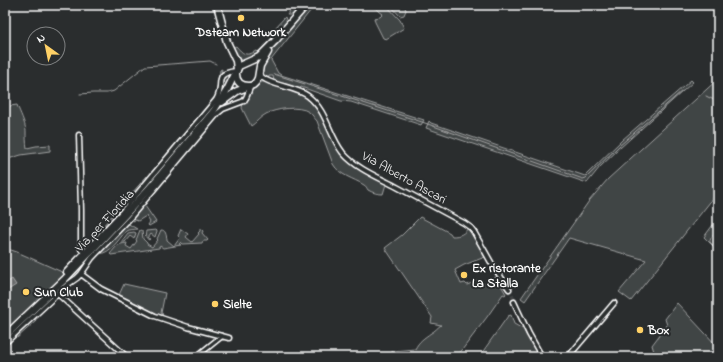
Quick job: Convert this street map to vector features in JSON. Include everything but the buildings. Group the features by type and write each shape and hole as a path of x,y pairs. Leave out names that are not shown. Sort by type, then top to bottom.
{"main road":[{"path":"217,5 227,42 236,61 237,80 249,85"},
{"path":"213,112 230,95 249,85 258,78 260,66 266,55 277,39 306,5"},
{"path":"213,112 227,90 239,66 259,56 277,39"},
{"path":"234,57 240,62 251,63 257,68 259,73"},
{"name":"Via per Floridia","path":"5,336 64,280 126,215 213,112"}],"street":[{"path":"66,272 126,207 220,95 222,75 228,72 236,71"},
{"path":"259,73 265,80"},
{"path":"249,85 260,80 265,80"},
{"name":"Via Alberto Ascari","path":"265,80 305,94 316,103 323,113 337,144 360,168 464,223 470,228 508,290"},
{"path":"5,343 67,285 81,274 92,258 129,219 218,112 244,101 247,96 249,85"},
{"path":"247,96 249,85"},
{"path":"79,135 81,249 84,253"},
{"path":"81,274 101,289 164,319 229,338"},
{"path":"58,294 128,357"},
{"path":"515,302 523,316 526,328 542,357"},
{"path":"568,357 614,303"},
{"path":"196,357 222,336"}],"shaded area":[{"path":"290,5 302,5 293,16 287,15 291,10"},
{"path":"310,5 323,5 311,10 271,60 278,73 424,120 421,125 351,102 341,101 301,87 299,89 274,81 273,76 269,76 268,79 262,75 262,70 267,55"},
{"path":"371,5 386,5 400,20 404,28 386,39 383,38 374,18 380,17 383,14"},
{"path":"390,5 404,5 406,10 404,15 400,16"},
{"path":"285,17 287,23 261,52 248,59 242,60 237,57 232,48 236,46 245,54 250,54 256,51 259,52 277,32 274,29"},
{"path":"222,69 217,96 152,174 150,174 216,95 220,70"},
{"path":"227,75 230,78 221,96 223,77"},
{"path":"718,79 718,192 631,301 619,292 646,260 569,238 525,301 521,298 589,201 608,179"},
{"path":"691,80 693,82 600,167 587,183 426,128 429,121 431,123 585,176 622,140"},
{"path":"261,82 267,82 308,98 322,114 348,160 363,172 386,184 383,194 368,190 364,185 343,174 336,168 333,164 317,121 309,112 305,110 287,108 270,112 251,126 242,108 243,103 249,99 252,89"},
{"path":"17,105 24,121 27,148 50,145 50,151 21,155 5,160 5,110 10,106"},
{"path":"147,176 147,180 87,247 87,244"},
{"path":"142,206 145,206 156,222 149,226 148,225 150,222 146,216 138,221 133,221 133,216"},
{"path":"420,217 450,233 452,236 462,234 468,228 485,257 455,270 461,284 465,283 467,285 477,281 482,285 496,277 506,294 503,294 459,354 453,357 393,357 392,351 415,349 422,340 441,325 431,323 432,317 385,248 402,235"},
{"path":"718,218 718,224 716,227 717,232 711,237 710,242 718,251 704,237"},
{"path":"127,223 137,229 126,231 111,249 99,254"},
{"path":"200,228 208,240 203,241 202,243 183,244 181,242 179,244 181,245 163,248 160,246 159,248 110,254 121,244 127,243 126,246 131,249 137,241 136,240 140,230 142,231 143,239 152,247 158,240 157,239 161,230 165,232 167,240 174,246 180,238 178,236 181,229 188,234 186,237 192,242 199,234"},
{"path":"156,230 155,237 151,234 148,238 150,239 149,240 145,235 146,231"},
{"path":"128,233 136,233 134,239 130,236 125,242 121,242"},
{"name":"Sun Club","path":"5,249 6,251 11,250 17,252 62,272 65,275 5,332"},
{"path":"12,279 16,285 5,292 5,284"},
{"path":"124,284 165,293 161,313 163,314 155,313 119,295"},
{"path":"677,303 718,347 718,357 657,357 655,355 652,345 667,325 665,319"},
{"path":"511,315 514,324 523,329 539,357 479,357 508,316"},
{"path":"36,316 39,317 35,320 36,321 17,338 17,334"}],"waterway":[{"path":"80,94 107,93 114,91 145,66 210,61 216,64"},
{"path":"274,74 422,122 583,179 586,178 619,146 682,91"},
{"path":"706,96 718,102"}],"tunnel":[{"path":"509,289 515,301"}],"place":[{"name":"Dsteam Network","path":"241,18"},
{"name":"Ex ristorante La Stalla","path":"464,275"},
{"name":"Sun Club","path":"26,292"},
{"name":"Sielte","path":"215,304"},
{"name":"Box","path":"640,330"}]}
